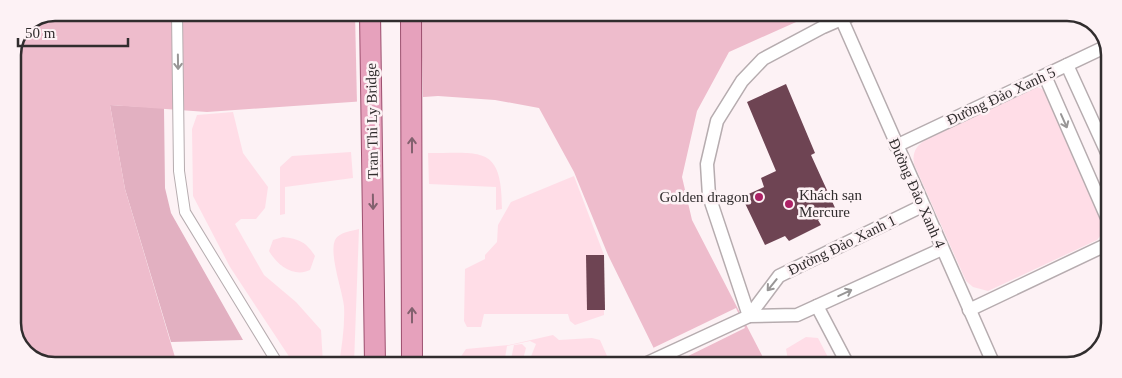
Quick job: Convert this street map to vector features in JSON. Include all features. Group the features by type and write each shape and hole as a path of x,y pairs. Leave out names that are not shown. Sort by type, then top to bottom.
{"main road":[{"name":"Tran Thi Ly Bridge","path":"370,21 374,357"},
{"path":"411,21 412,357"}],"street":[{"path":"177,21 179,171 185,212 274,357"},
{"path":"745,317 709,196 707,164 713,134 732,93 763,59 838,21"},
{"name":"Đường Đảo Xanh 4","path":"849,21 896,146 990,357"},
{"name":"Đường Đảo Xanh 5","path":"896,146 1100,49"},
{"path":"1067,66 1101,140"},
{"path":"1045,76 1101,204"},
{"name":"Đường Đảo Xanh 1","path":"745,317 779,276 922,206"},
{"path":"969,310 1101,247"},
{"name":"Đường Đảo Xanh 1","path":"660,357 745,317 797,315 942,249"},
{"path":"817,306 844,357"}],"shaded area":[{"path":"55,21 798,21 729,52 697,111 682,177 692,220 763,357 658,357 608,255 574,172 539,108 495,100 438,96 207,112 110,105 125,189 175,357 55,357 46,356 34,350 26,340 21,325 21,55 27,36 42,24"},
{"path":"1037,87 1047,91 1101,211 1101,235 1097,240 988,291 973,287 966,281 914,164 914,153 917,147 925,140"},
{"path":"110,105 164,108 165,188 171,213 243,340 171,342 125,189"},
{"path":"233,112 243,153 268,187 265,208 256,219 241,219 235,224 264,275 296,302 321,330 323,357 289,357 230,267 193,196 192,129 197,115"},
{"path":"351,152 353,178 285,187 285,214 280,215 280,167 292,156"},
{"path":"428,153 475,154 485,157 493,163 498,173 501,188 502,209 496,210 496,187 429,184"},
{"path":"574,176 604,255 604,315 575,325 570,321 568,314 484,314 481,327 467,327 464,321 465,269 485,259 485,255 497,242 498,225 511,202"},
{"path":"359,229 354,357 340,357 344,328 344,306 335,263 334,246 337,237 346,232"},
{"path":"283,237 302,242 312,251 315,256 310,270 298,272 286,269 272,256 269,251 273,240"},
{"path":"553,335 559,340 592,338 600,340 607,357 531,357 536,344 530,341 507,346 505,357 461,357 466,349 509,345"},
{"path":"806,337 818,338 828,357 788,357 786,349"},
{"path":"522,344 526,348 524,357 511,357 514,345"}],"pier":[{"path":"355,21 421,21 423,99 357,104"},
{"path":"736,308 745,328 686,357 657,357 653,348"}],"building":[{"path":"786,84 815,153 811,155 836,210 818,220 821,225 789,241 785,236 765,245 742,197 764,187 761,178 776,171 747,102"},
{"path":"586,255 604,255 605,310 587,310"}],"place":[{"name":"Golden dragon","path":"759,197"},
{"name":"Khách sạn Mercure","path":"789,204"}]}
